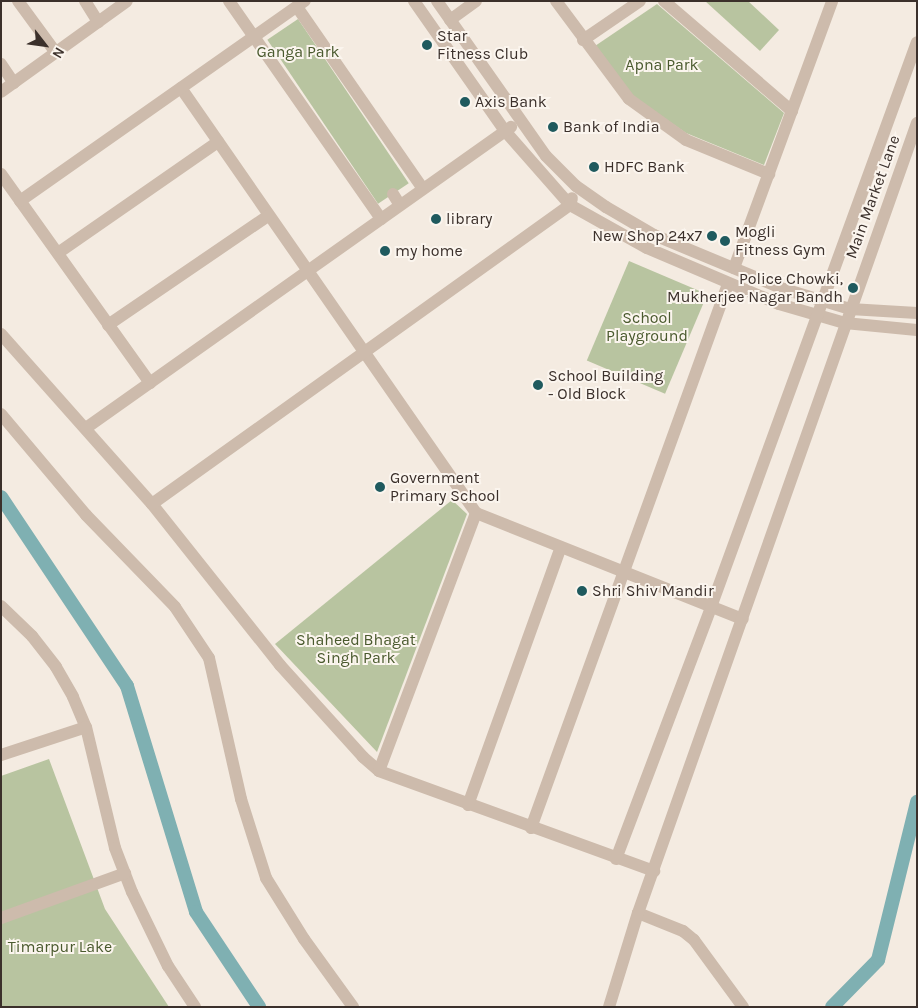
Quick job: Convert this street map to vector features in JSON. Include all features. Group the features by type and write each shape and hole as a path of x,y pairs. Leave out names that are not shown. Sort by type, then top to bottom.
{"street":[{"path":"18,1 56,53"},
{"path":"85,1 98,22"},
{"path":"1,92 127,1"},
{"path":"229,1 381,219"},
{"path":"414,1 505,131 570,205 647,248 728,284 817,316 845,323 917,330"},
{"path":"437,1 519,121 576,186 654,235 822,301 850,309 917,313"},
{"path":"450,20 476,1"},
{"path":"556,1 583,40 629,99 686,140 768,174"},
{"path":"583,40 640,1"},
{"path":"664,1 792,111"},
{"path":"734,268 832,1"},
{"path":"20,201 301,4 423,189"},
{"path":"616,859 712,606 917,42"},
{"path":"1,64 14,83"},
{"path":"181,88 268,216 476,513 621,573 743,619"},
{"path":"86,428 381,219 397,200 423,189 519,121"},
{"name":"Main Market Lane","path":"609,1007 638,913 917,123"},
{"path":"58,253 218,142"},
{"path":"1,174 150,383"},
{"path":"152,504 570,205 576,186"},
{"path":"108,325 268,216"},
{"path":"531,828 621,573 728,284"},
{"path":"1,334 27,367 86,428 152,504 280,665 363,757 379,771 616,859 654,871"},
{"path":"1,414 86,514 175,607 209,658 241,799 266,878 304,940 353,1007"},
{"path":"379,771 476,513"},
{"path":"468,805 560,548"},
{"path":"1,606 32,636 56,667 86,727 115,848 150,934 194,1007"},
{"path":"1,755 86,727"},
{"path":"1,918 125,873"},
{"path":"638,913 682,931 694,940 742,1004 727,1007"}],"green space":[{"path":"705,1 748,1 779,30 760,51"},
{"name":"Apna Park","path":"657,4 784,113 764,165 686,133 632,96 595,46"},
{"name":"Ganga Park","path":"298,19 409,183 378,204 267,40"},
{"name":"School Playground","path":"629,261 707,294 665,394 587,360"},
{"name":"Shaheed Bhagat Singh Park","path":"452,500 467,514 377,752 275,644"},
{"name":"Timarpur Lake","path":"49,759 105,909 169,1007 1,1007 1,776"}],"waterway":[{"path":"1,497 127,686 196,912 259,1007"},
{"path":"832,1007 878,960 917,802"}],"place":[{"name":"Star Fitness Club","path":"427,45"},
{"name":"Axis Bank","path":"465,102"},
{"name":"Bank of India","path":"553,127"},
{"name":"HDFC Bank","path":"594,167"},
{"name":"library","path":"436,219"},
{"name":"New Shop 24x7","path":"712,236"},
{"name":"Mogli Fitness Gym","path":"725,241"},
{"name":"my home","path":"385,251"},
{"name":"Police Chowki, Mukherjee Nagar Bandh","path":"853,288"},
{"name":"School Building - Old Block","path":"538,385"},
{"name":"Government Primary School","path":"380,487"},
{"name":"Shri Shiv Mandir","path":"582,591"}]}
